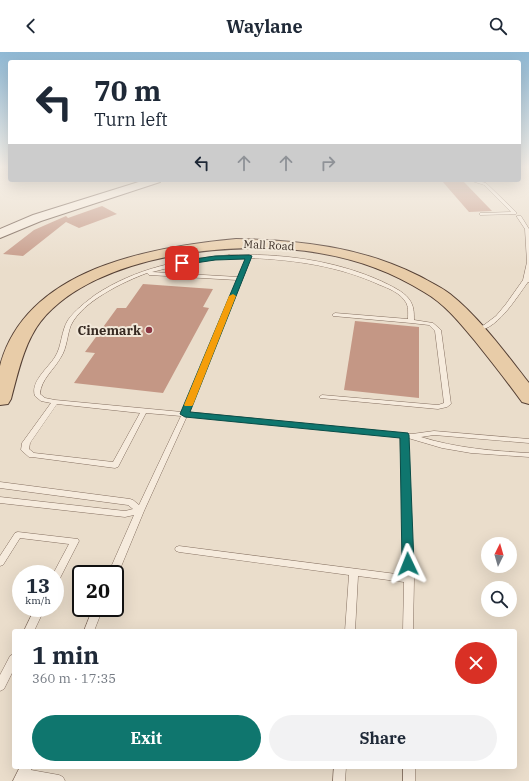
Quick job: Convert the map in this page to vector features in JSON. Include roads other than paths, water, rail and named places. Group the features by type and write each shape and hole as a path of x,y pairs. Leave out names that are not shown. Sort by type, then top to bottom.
{"main road":[{"path":"0,234 43,216 93,200"},
{"name":"Mall Road","path":"0,399 24,333 34,318 53,300 74,286 112,268 143,258 188,248 236,244 281,245 330,251 359,258 400,272 431,288 451,303 510,372 529,398"}],"lane":[{"path":"481,214 515,213 502,200"},
{"path":"475,330 488,326 512,300 527,280 529,262 527,229 518,218"},
{"path":"117,565 185,414 249,256"},
{"path":"411,321 409,303 404,297 396,291 372,279 347,270 312,261 249,256 192,261 144,273 98,295 76,314 69,325 58,357 36,390 37,395 43,400 55,402 408,436 436,444 491,452 529,455"},
{"path":"144,273 240,279"},
{"path":"322,397 438,407 448,404 438,330 431,324 411,321 335,316"},
{"path":"55,402 26,443 25,450 32,455 115,465 144,411"},
{"path":"408,436 434,433 529,441"},
{"path":"408,436 408,629"},
{"path":"0,485 130,502 140,511"},
{"path":"0,500 118,514 140,511"},
{"path":"0,563 18,535 75,541 62,565"},
{"path":"179,549 408,579"},
{"path":"350,629 354,571"},
{"path":"30,629 36,617"},
{"path":"90,629 94,617"},
{"path":"0,686 12,663"},
{"path":"339,781 340,769"},
{"path":"408,781 409,769"},
{"path":"23,774 59,781"}],"place":[{"name":"Cinemark","path":"149,330"}]}
